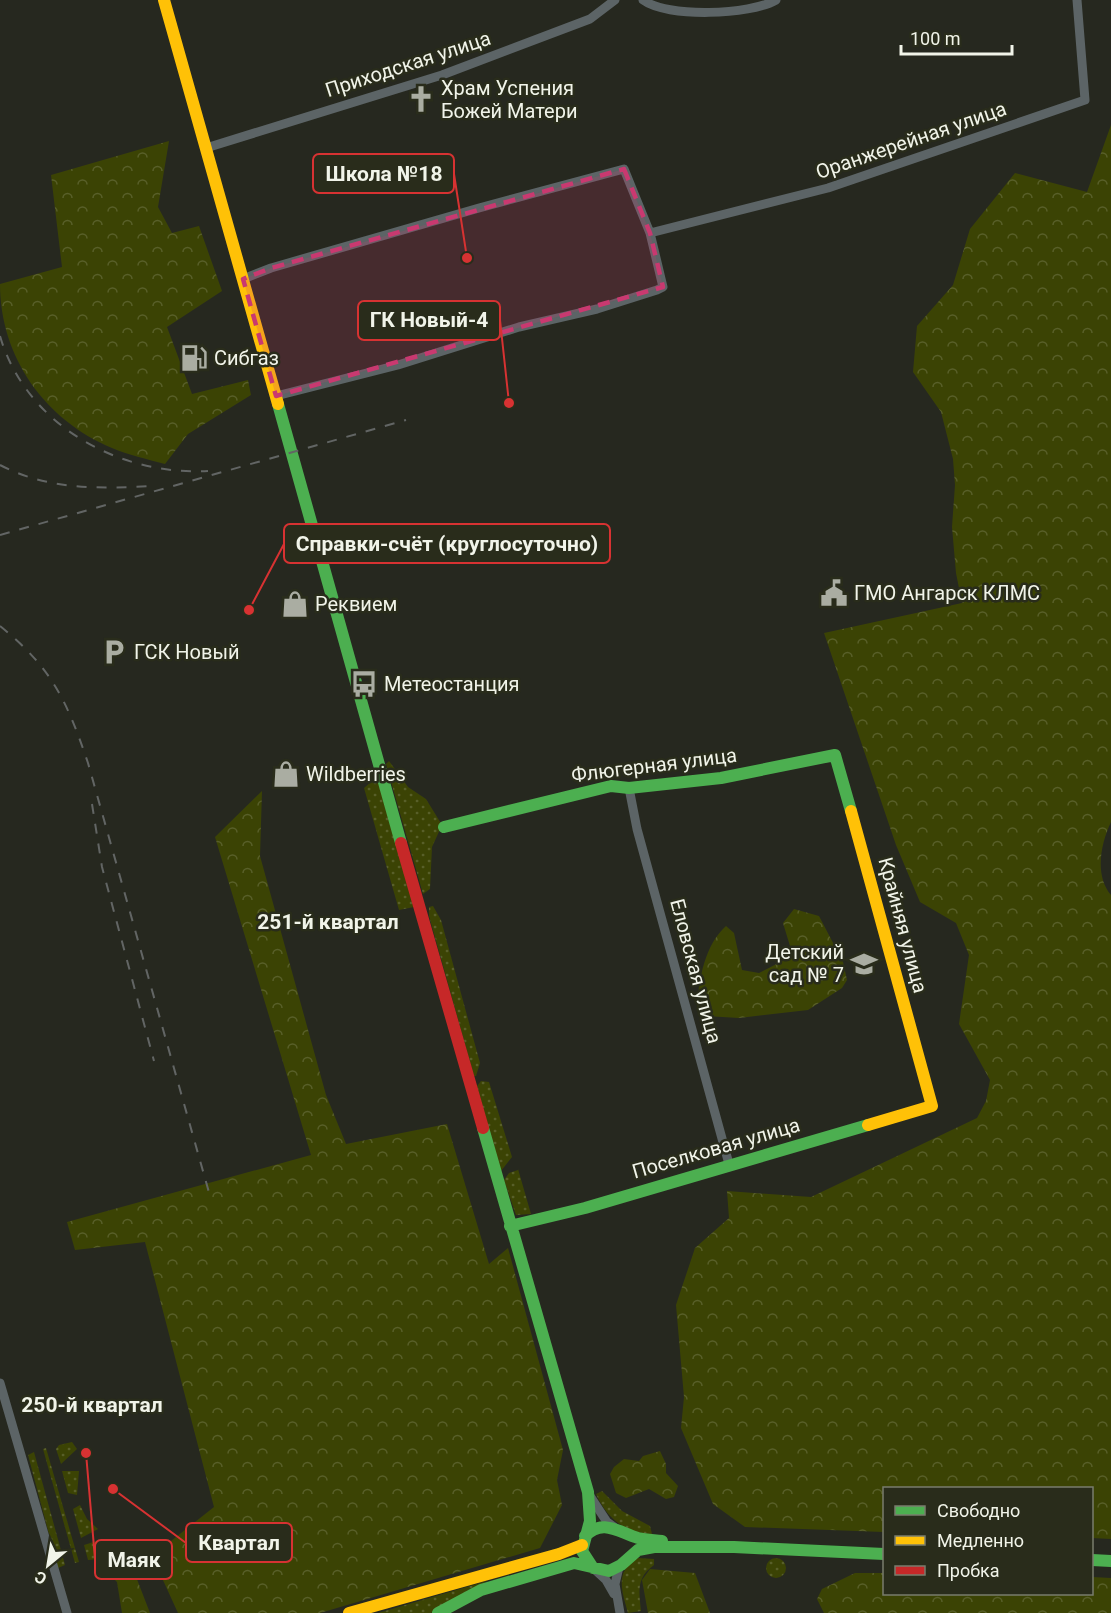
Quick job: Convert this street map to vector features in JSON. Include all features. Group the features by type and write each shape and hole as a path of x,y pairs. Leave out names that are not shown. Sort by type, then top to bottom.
{"street":[{"path":"164,0 510,1226 588,1492 590,1522 583,1541 583,1556 606,1580 617,1602"},
{"name":"Приходская улица","path":"206,148 442,75 590,19 615,0"},
{"path":"643,0 652,6 709,12 765,6 776,0"},
{"name":"Оранжерейная улица","path":"650,233 828,188 1085,100 1077,0"},
{"path":"243,279 271,268 479,208 624,170 650,233 663,287 597,309 519,327 398,365 276,396"},
{"name":"Флюгерная улица","path":"444,827 579,792 611,786 629,788 721,778 835,754"},
{"name":"Крайняя улица","path":"835,754 932,1106"},
{"name":"Еловская улица","path":"629,788 637,829 729,1164"},
{"name":"Поселковая улица","path":"510,1226 585,1208 932,1106"},
{"path":"0,1383 67,1613"},
{"path":"588,1492 607,1522 641,1539 705,1546 883,1554"},
{"path":"349,1613 560,1554 583,1541 589,1531 600,1525 616,1528 624,1536 628,1545 627,1555 615,1578 620,1613"},
{"path":"438,1613 481,1590 574,1563 606,1571 619,1567 633,1554 646,1548 705,1546"},
{"path":"1093,1560 1111,1561"}],"highlighted area":[{"path":"624,169 650,233 663,287 276,396 243,279 271,268"}],"green space":[{"path":"1111,125 1111,822 1104,839 1101,869 1102,878 1111,895 1111,1539 1093,1538 1093,1487 883,1487 883,1532 745,1527 713,1504 681,1428 684,1397 676,1305 695,1248 729,1218 727,1191 811,1197 977,1118 986,1101 990,1080 959,1024 969,955 956,923 920,902 896,845 824,633 962,603 956,573 952,527 955,485 953,459 941,412 913,372 917,326 953,285 970,229 1015,173 1087,192"},
{"path":"169,141 158,207 172,233 199,226 222,291 167,327 192,394 248,380 251,395 188,434 165,464 131,455 88,436 66,421 47,403 31,383 18,361 8,336 2,311 0,284 62,267 51,175"},
{"path":"389,761 408,787 426,799 442,825 432,847 430,889 423,894 386,764"},
{"path":"371,782 380,783 414,907 399,910 364,788"},
{"path":"262,791 260,856 326,1095 346,1144 447,1124 489,1264 508,1248 563,1450 557,1480 562,1505 540,1548 320,1613 178,1613 152,1556 214,1507 145,1242 75,1250 67,1222 311,1155 215,837"},
{"path":"433,906 441,920 480,1063 476,1076 474,1076 429,916 429,907"},
{"path":"794,909 819,916 843,962 847,980 842,988 808,1010 739,1018 706,1016 697,1006 699,984 708,952 719,934 726,926 734,933 742,970 759,973 790,957 790,946 783,923"},
{"path":"481,1081 489,1082 512,1157 501,1171 477,1086"},
{"path":"518,1170 531,1214 516,1215 504,1180 509,1173"},
{"path":"72,1442 77,1449 61,1464 56,1449 59,1445"},
{"path":"46,1448 79,1562 75,1563 43,1449"},
{"path":"660,1451 666,1464 666,1473 678,1486 674,1497 666,1499 649,1489 626,1498 616,1493 610,1474 614,1467 624,1459 639,1461 643,1456"},
{"path":"34,1452 65,1565 58,1568 28,1455"},
{"path":"62,1471 79,1471 77,1495 68,1493"},
{"path":"602,1491 622,1511 650,1526 652,1534 633,1531 611,1517 596,1494"},
{"path":"80,1505 87,1519 98,1529 81,1538 73,1509"},
{"path":"103,1539 100,1559 88,1560 84,1545"},
{"path":"128,1556 150,1613 122,1613 117,1582 108,1573 109,1566"},
{"path":"638,1558 654,1559 654,1565 641,1580 639,1591 641,1611 628,1613 622,1589 623,1575 630,1563"},
{"path":"772,1558 780,1558 786,1564 786,1572 780,1578 772,1578 766,1572 766,1564"},
{"path":"650,1569 695,1573 710,1613 648,1613 642,1580"},
{"path":"855,1573 883,1573 883,1595 1093,1595 1093,1577 1111,1578 1111,1613 824,1613 817,1599 822,1589"},
{"path":"487,1581 431,1613 378,1613"}],"railway":[{"path":"0,336 13,368 31,395 54,419 80,439 110,454 142,465 175,470 208,471"},
{"path":"0,535 406,420"},
{"path":"0,465 37,479 74,486 113,488 152,486"},
{"path":"0,626 18,641 45,671 65,703 73,721 88,763 210,1196"},
{"path":"92,804 102,867 154,1061"}],"traffic: fast":[{"path":"278,404 401,843"},
{"path":"444,827 611,786 629,788 721,778 835,755 851,811"},
{"path":"510,1226 585,1208 868,1125"},
{"path":"483,1128 588,1492 590,1521 582,1551 593,1568"},
{"path":"585,1536 604,1527 638,1538 662,1541"},
{"path":"438,1613 481,1590 574,1563 609,1571 621,1565 638,1550 654,1547 734,1547 883,1554"},
{"path":"1093,1560 1111,1561"}],"traffic: slow":[{"path":"164,0 278,404"},
{"path":"851,811 932,1106 868,1125"},
{"path":"349,1613 559,1554 582,1545"}],"traffic: jam":[{"path":"401,843 483,1128"}],"place":[{"name":"Храм Успения Божей Матери","path":"421,99"},
{"name":"Школа №18","path":"467,258"},
{"name":"Сибгаз","path":"194,358"},
{"name":"ГК Новый-4","path":"509,403"},
{"name":"ГМО Ангарск КЛМС","path":"834,593"},
{"name":"Реквием","path":"295,604"},
{"name":"Справки-счёт (круглосуточно)","path":"249,610"},
{"name":"ГСК Новый","path":"114,652"},
{"name":"Метеостанция","path":"364,684"},
{"name":"Wildberries","path":"286,774"},
{"name":"Детский сад № 7","path":"864,964"},
{"name":"Маяк","path":"86,1453"},
{"name":"Квартал","path":"113,1489"}],"district":[{"name":"251-й квартал","path":"328,922"},
{"name":"250-й квартал","path":"92,1405"}]}
